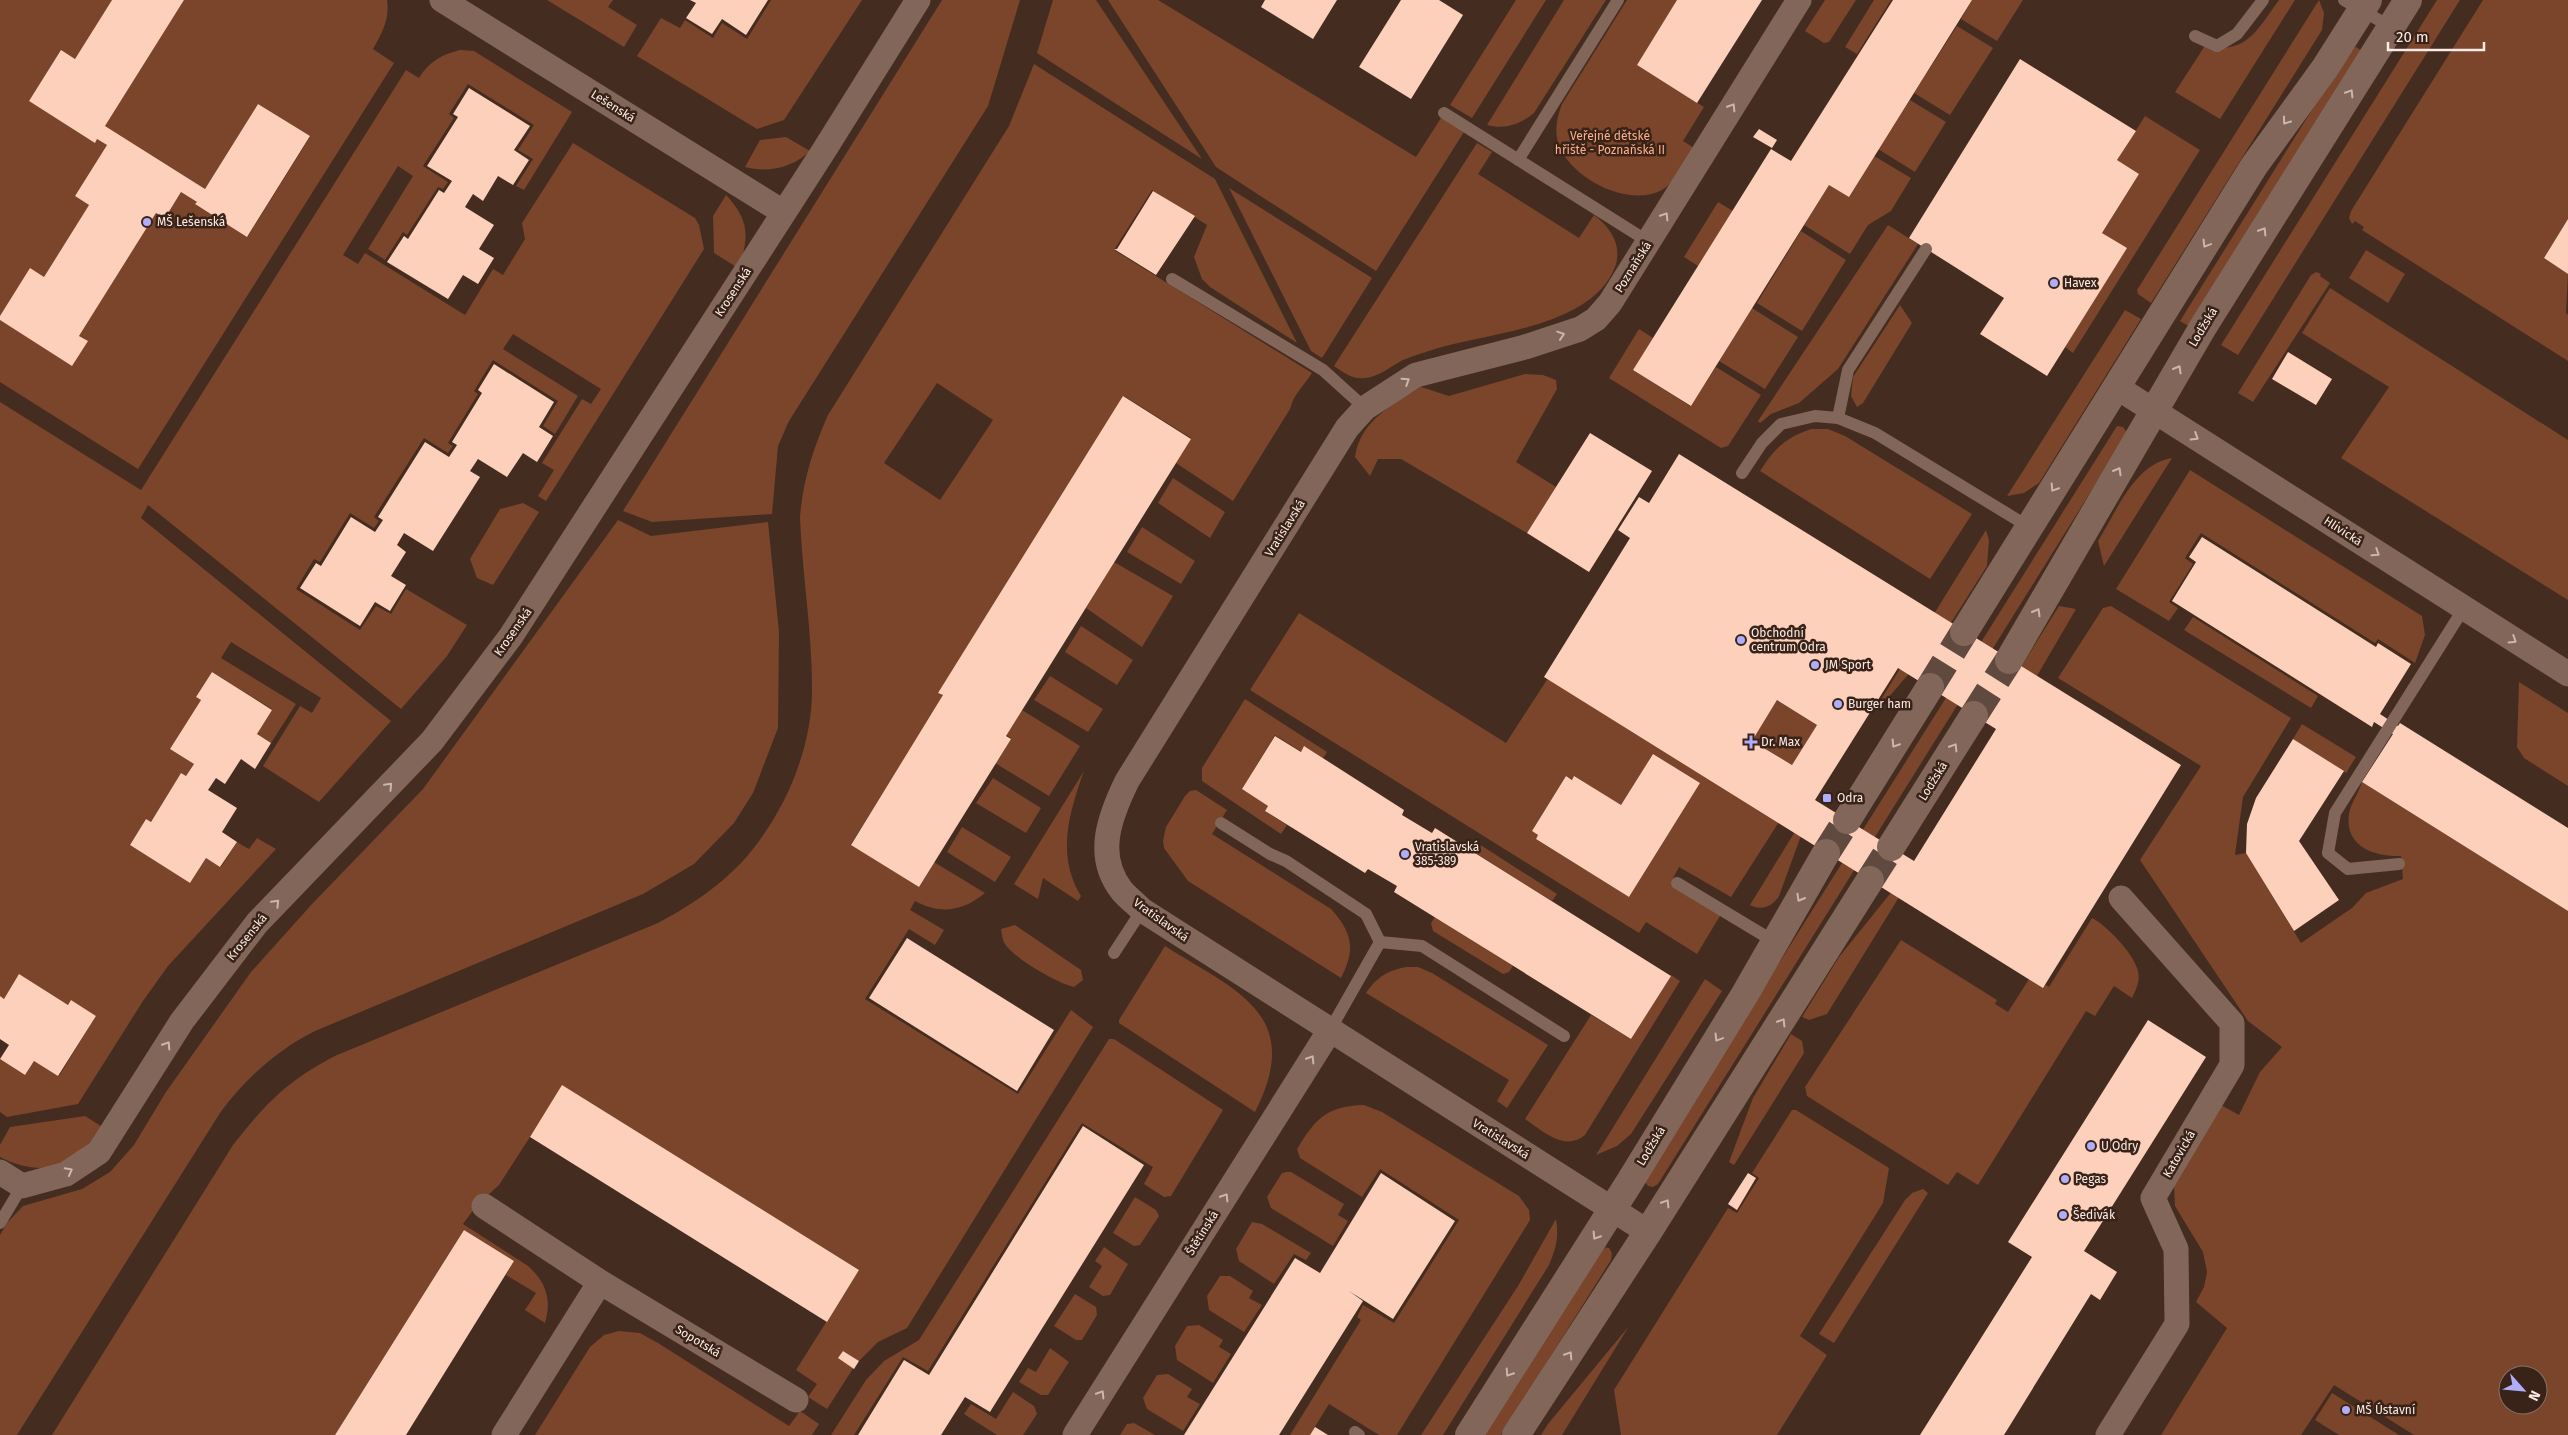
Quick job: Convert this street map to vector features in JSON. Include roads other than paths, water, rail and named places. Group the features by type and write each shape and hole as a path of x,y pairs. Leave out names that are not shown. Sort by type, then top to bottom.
{"street":[{"name":"Lešenská","path":"442,0 783,212"},
{"name":"Krosenská","path":"22,1186 66,1174 99,1152 182,1021 257,923 432,741 511,636 918,0"},
{"name":"Poznaňská","path":"1365,408 1416,375 1525,348 1580,329 1596,319 1610,304 1800,0"},
{"name":"Lodžská","path":"2009,660 2202,328 2408,0"},
{"path":"1964,632 2118,388 2254,166 2325,68 2358,4"},
{"name":"Hlivická","path":"2118,388 2568,674"},
{"name":"Vratislavská","path":"1365,408 1348,428 1327,460 1127,781 1108,823 1106,847 1110,869 1122,891 1142,910 1648,1232"},
{"path":"1847,820 1930,687"},
{"name":"Lodžská","path":"1891,847 1974,715"},
{"name":"Lodžská","path":"1469,1435 1613,1209 1775,942 1826,853"},
{"path":"1516,1435 1648,1232 1870,880"},
{"name":"Katovická","path":"2108,1435 2178,1324 2176,1249 2153,1198 2232,1065 2232,1023 2121,898"},
{"name":"Štětínská","path":"1075,1435 1330,1030"},
{"path":"0,1172 22,1186"},
{"name":"Sopotská","path":"484,1206 600,1282 796,1400"},
{"path":"504,1435 600,1282"}],"lane":[{"path":"1518,160 1618,0"},
{"path":"2195,36 2217,46 2237,34 2263,0"},
{"path":"2358,4 2391,27"},
{"path":"1444,113 1649,242"},
{"path":"1838,418 1848,370 1926,249"},
{"path":"1172,279 1322,370 1365,408"},
{"path":"1742,473 1762,443 1781,424 1815,416 1838,418 1875,433 2029,527"},
{"path":"2399,864 2348,868 2341,863 2328,852 2335,813 2464,608"},
{"path":"1221,824 1270,854 1286,860 1366,914 1380,942"},
{"path":"1677,883 1775,942"},
{"path":"1114,953 1142,910"},
{"path":"1330,1030 1380,942"},
{"path":"1380,942 1422,946 1564,1036"},
{"path":"0,1223 22,1186"}],"tunnel":[{"path":"1930,687 1964,632"},
{"path":"1974,715 2009,660"},
{"path":"1826,853 1847,820"},
{"path":"1870,880 1891,847"}],"place":[{"name":"MŠ Lešenská","path":"147,222"},
{"name":"Havex","path":"2054,283"},
{"name":"Obchodní centrum Odra","path":"1741,640"},
{"name":"JM Sport","path":"1815,665"},
{"name":"Burger ham","path":"1838,704"},
{"name":"Dr. Max","path":"1751,742"},
{"name":"Odra","path":"1827,798"},
{"name":"Vratislavská 385-389","path":"1405,854"},
{"name":"U Odry","path":"2091,1146"},
{"name":"Pegas","path":"2065,1179"},
{"name":"Šedivák","path":"2063,1215"},
{"name":"MŠ Ústavní","path":"2346,1410"}],"park label":[{"name":"Veřejné dětské hřiště - Poznaňská II","path":"1610,143"}]}
